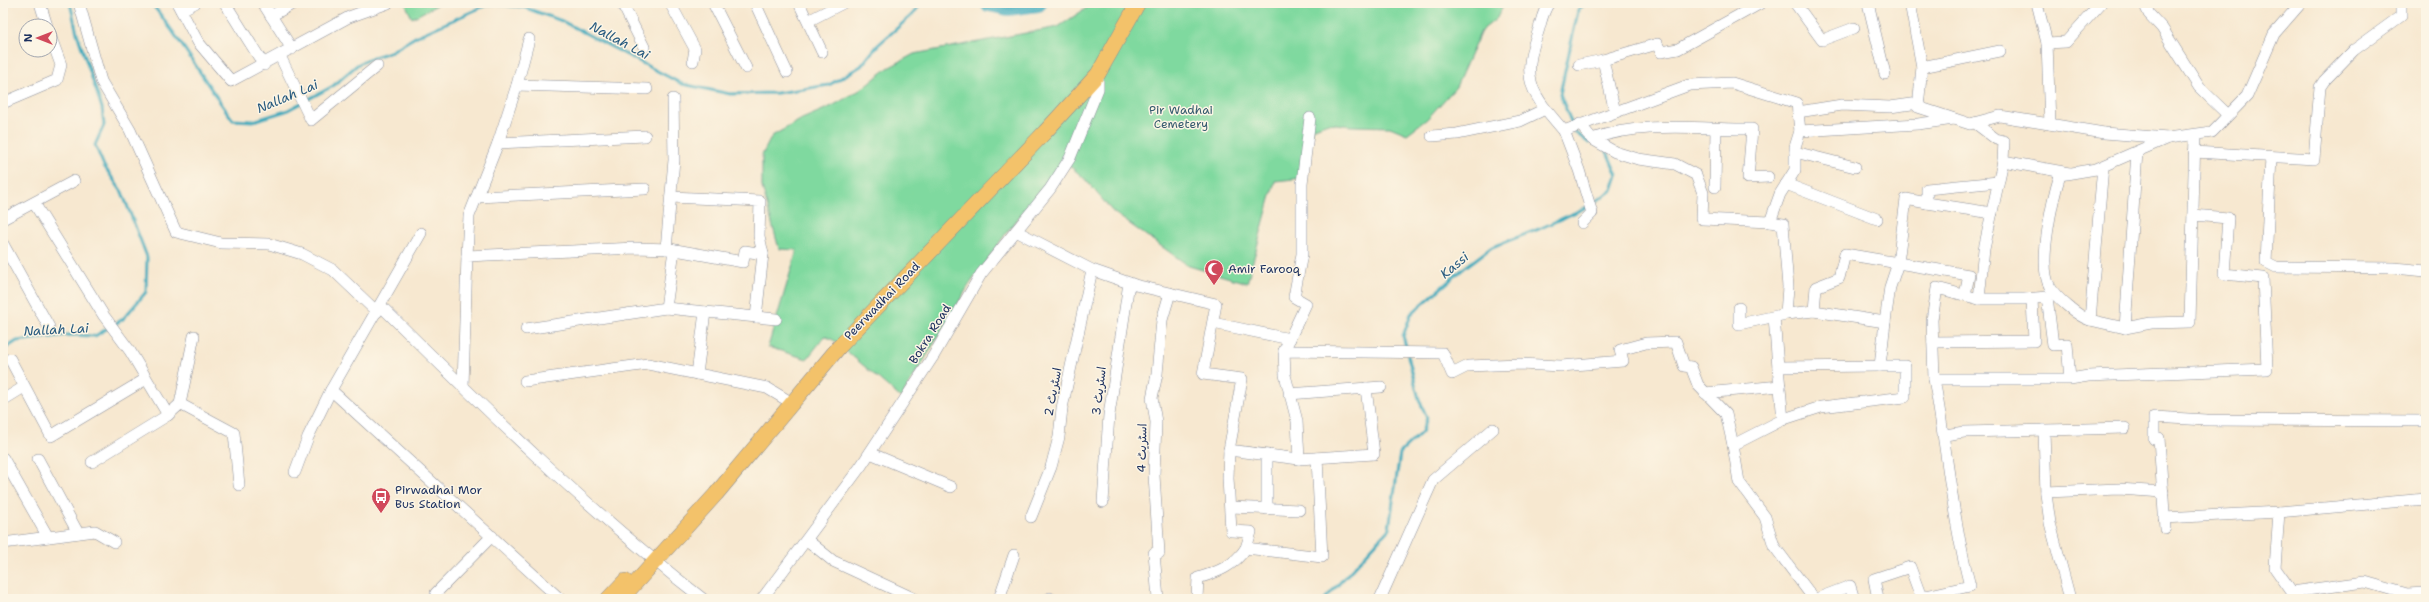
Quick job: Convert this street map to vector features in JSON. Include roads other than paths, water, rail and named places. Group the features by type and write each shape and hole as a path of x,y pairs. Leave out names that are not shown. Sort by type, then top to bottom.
{"main road":[{"name":"Peerwadhai Road","path":"621,599 651,559 790,405 839,347 1045,132 1098,74 1138,3"},
{"path":"608,599 651,559"}],"street":[{"path":"40,3 45,18"},
{"path":"79,3 83,23 101,81 130,130 176,232 221,243 269,244 302,254 333,270 378,308 464,386 580,496 651,559 703,599"},
{"path":"195,3 179,6 198,42 230,81 264,65 349,17 388,3"},
{"path":"225,3 264,65"},
{"path":"263,3 292,49"},
{"path":"271,16 294,3"},
{"path":"622,3 644,46"},
{"path":"670,3 695,49 693,61"},
{"path":"713,3 746,68"},
{"path":"755,3 787,72"},
{"path":"799,3 822,52"},
{"path":"808,21 843,3"},
{"path":"1549,3 1530,53 1529,70 1535,94 1545,109 1564,131 1589,199 1592,214 1582,223"},
{"path":"1579,65 1603,60 1656,44 1661,52 1678,49 1761,3"},
{"path":"1795,3 1822,40 1854,28"},
{"path":"1868,3 1885,74"},
{"path":"1910,3 1922,67 1918,107 1970,124 2000,116 2104,133 2168,138 2212,132 2248,96 2274,34 2301,3"},
{"path":"2037,3 2047,43 2050,124"},
{"path":"2047,43 2066,42 2101,3"},
{"path":"2144,3 2149,14 2162,28 2199,87 2228,115"},
{"path":"2194,152 2314,159 2320,87 2354,50 2401,16 2400,3"},
{"path":"464,386 469,216 498,143 517,85 529,38"},
{"path":"1922,67 2000,51"},
{"path":"280,56 311,120 377,66"},
{"path":"3,103 57,80 61,66 58,58"},
{"path":"1603,60 1616,112"},
{"name":"Bokra Road","path":"762,599 870,453 934,355 981,274 1050,189 1070,158 1098,89 1098,74"},
{"path":"1564,131 1689,84 1732,83 1798,104 1800,131 1795,152 1795,170 1780,194 1770,222"},
{"path":"517,85 647,89"},
{"path":"666,308 674,160 673,99"},
{"path":"1798,112 1842,105 1890,107 1919,104"},
{"path":"1432,136 1457,134 1520,121 1545,109"},
{"path":"1299,459 1298,421 1289,394 1285,375 1284,351 1306,304 1294,297 1302,254 1302,183 1310,118"},
{"path":"1800,131 1918,124 1954,119"},
{"path":"1975,122 1996,139 2004,141 2002,161 1984,249 1979,299"},
{"path":"1580,124 1592,139 1615,152 1638,159 1675,164 1696,175 1703,192 1702,219 1783,224 1788,287 1786,314"},
{"path":"1592,139 1612,132 1658,128 1752,130 1748,178 1768,177"},
{"path":"1715,187 1716,130"},
{"path":"2168,138 2103,166 2060,175 2052,200 2045,260 2050,287 2081,317 2125,328 2151,323 2190,322 2195,135"},
{"path":"498,143 645,136"},
{"path":"1795,152 1855,167"},
{"path":"2125,328 2137,152"},
{"path":"2271,157 2266,262 2276,267 2394,268 2426,271"},
{"path":"2002,161 2070,173"},
{"path":"2090,320 2103,166"},
{"path":"3,219 74,182"},
{"path":"1927,203 1927,189 1998,182"},
{"path":"1786,184 1877,218"},
{"path":"477,197 645,189"},
{"path":"671,197 760,200 759,236 763,254 756,317"},
{"path":"1880,366 1890,287 1898,263 1906,199 1992,213"},
{"path":"34,203 107,321 146,378 168,415"},
{"path":"1934,379 2070,379 2088,376 2267,369 2263,278 2224,274 2228,218 2193,215"},
{"path":"1016,231 1092,270 1129,283 1216,304 1203,374 1242,379 1229,450 1228,478 1231,507 1231,531 1251,532 1246,548 1238,560 1217,572 1198,578 1197,599"},
{"path":"295,472 308,437 331,390 421,233"},
{"path":"3,244 49,327"},
{"path":"467,256 635,248 670,249 743,262 745,251 763,254"},
{"path":"1814,311 1816,287 1839,278 1846,254 1969,275 1965,295"},
{"name":"اسٹریٹ 2","path":"1031,517 1051,467 1059,437 1062,408 1092,270"},
{"name":"اسٹریٹ 3","path":"1103,502 1109,415 1129,283"},
{"path":"1878,599 1874,579 1910,567 1922,597 1970,586 1959,546 1945,435 1934,379 1932,320 1937,288 1979,299 2032,299 2047,297 2053,345 2067,344 2070,379"},
{"name":"اسٹریٹ 4","path":"1158,599 1154,553 1159,553 1154,475 1156,422 1152,398 1162,320 1170,293"},
{"path":"1933,342 2034,340 2032,299"},
{"path":"526,329 666,308 776,319"},
{"path":"1738,308 1738,324 1774,316 1814,311 1885,322"},
{"path":"697,374 705,312"},
{"path":"1774,316 1783,420"},
{"path":"1213,323 1290,339"},
{"path":"92,462 168,415 180,404 194,336"},
{"path":"1284,351 1443,353 1452,374 1468,366 1520,364 1561,366 1623,361 1620,350 1646,343 1676,342 1684,366 1691,368 1698,385 1726,414 1733,445 1738,482 1765,517 1774,546 1815,599 1850,586 1854,599"},
{"path":"10,359 51,436 146,378"},
{"path":"525,381 648,364 767,388 790,405"},
{"path":"1733,445 1783,420 1821,407 1905,397 1905,366 1778,367"},
{"path":"1706,393 1780,386"},
{"path":"3,400 24,387"},
{"path":"1289,394 1381,387"},
{"path":"1229,450 1299,459 1374,454 1366,388"},
{"path":"331,390 560,599"},
{"path":"180,404 234,433 240,485"},
{"path":"2426,421 2206,420 2154,417 2154,439 2159,438 2165,523 2426,500"},
{"path":"1945,435 1964,432 2125,428"},
{"path":"1380,599 1433,480 1493,429"},
{"path":"2044,430 2046,492 2050,523 2070,599"},
{"path":"870,453 951,487"},
{"path":"1267,455 1267,509"},
{"path":"3,458 48,537"},
{"path":"1246,548 1322,557 1317,485 1318,458"},
{"path":"38,459 78,534"},
{"path":"2046,492 2113,490 2163,492"},
{"path":"1231,507 1299,510"},
{"path":"2279,512 2275,568 2292,592 2365,582 2407,594 2426,593"},
{"path":"3,543 95,531 114,542"},
{"path":"438,599 436,593 492,536"},
{"path":"807,540 833,561 915,599"},
{"path":"999,599 1014,555"}],"waterway":[{"name":"Nallah Lai","path":"3,350 17,341 68,335 95,336 123,319 146,292 147,257 122,192 104,166 95,145 104,125 102,108 77,33 70,3"},
{"name":"Nallah Lai","path":"151,3 173,32 233,120 253,121 286,111 333,86 357,65 368,59 390,52 417,36 489,4 523,7 562,21 682,84 730,94 777,93 829,85 861,66 878,45 913,14 921,3"},
{"path":"989,3 1008,7 1038,3"},
{"name":"Kassi","path":"1585,3 1578,11 1560,94 1575,132 1589,143"},
{"name":"Kassi","path":"1592,204 1612,190 1617,175 1607,152"},
{"name":"Kassi","path":"1407,350 1403,336 1411,314 1464,268 1492,247 1539,229 1587,207"},
{"name":"Kassi","path":"1325,599 1389,529 1400,453 1422,432 1427,418 1419,399 1408,356"}],"place":[{"name":"Amir Farooq","path":"1214,286"},
{"name":"Pirwadhai Mor Bus Station","path":"381,514"}],"park label":[{"name":"Pir Wadhai Cemetery","path":"1181,117"}]}
